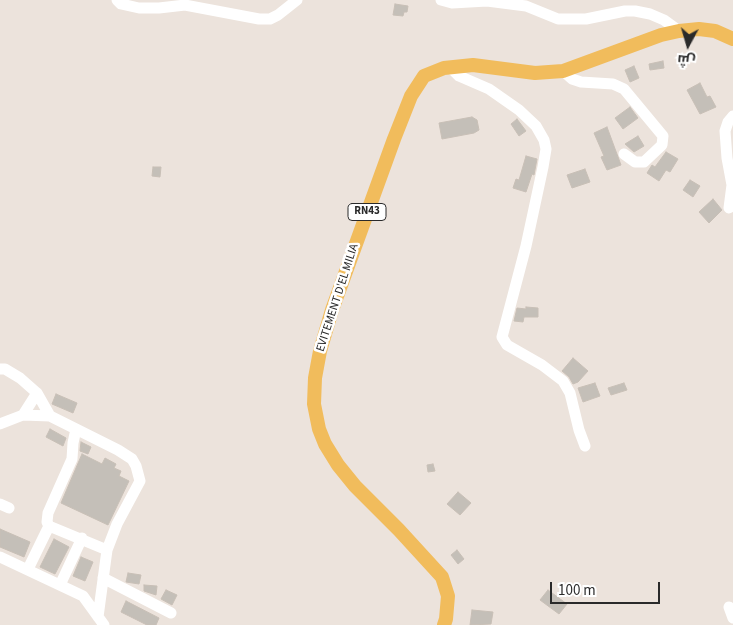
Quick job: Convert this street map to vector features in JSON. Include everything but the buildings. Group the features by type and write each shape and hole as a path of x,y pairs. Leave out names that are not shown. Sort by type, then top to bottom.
{"main road":[{"name":"EVITEMENT D'EL MILIA","path":"444,625 448,596 442,576 354,486 338,465 318,428 314,404 315,378 320,351 332,310 407,105 424,76 450,67 473,65 535,73 563,71 661,35 679,31 699,29 716,31 733,39"}],"street":[{"path":"117,0 128,6 139,8 185,5 259,19 270,19 297,0"},
{"path":"441,0 452,3 487,1 526,6 558,19 586,18 635,11 658,17 670,23 679,31"},
{"path":"450,67 459,76 489,89 519,110 536,126 544,140 546,149 543,167 526,246 502,337 507,344 542,365 568,388 579,430 586,446"},
{"path":"563,71 572,79 581,82 613,84 624,89 663,136 662,145 644,162 635,162 624,154"},
{"path":"729,208 732,185 727,158 726,131 728,122 733,116"},
{"path":"0,369 5,369 20,378 37,393 50,416"},
{"path":"23,415 37,393"},
{"path":"0,424 23,415 50,416 118,450 132,459 136,466 140,480 107,550 103,578 101,621"},
{"path":"28,569 49,526 47,522 48,513 72,460 76,429"},
{"path":"49,526 82,538 107,550"},
{"path":"60,585 82,538"},
{"path":"0,558 28,569 83,596 101,621"},
{"path":"103,578 171,613"}]}
